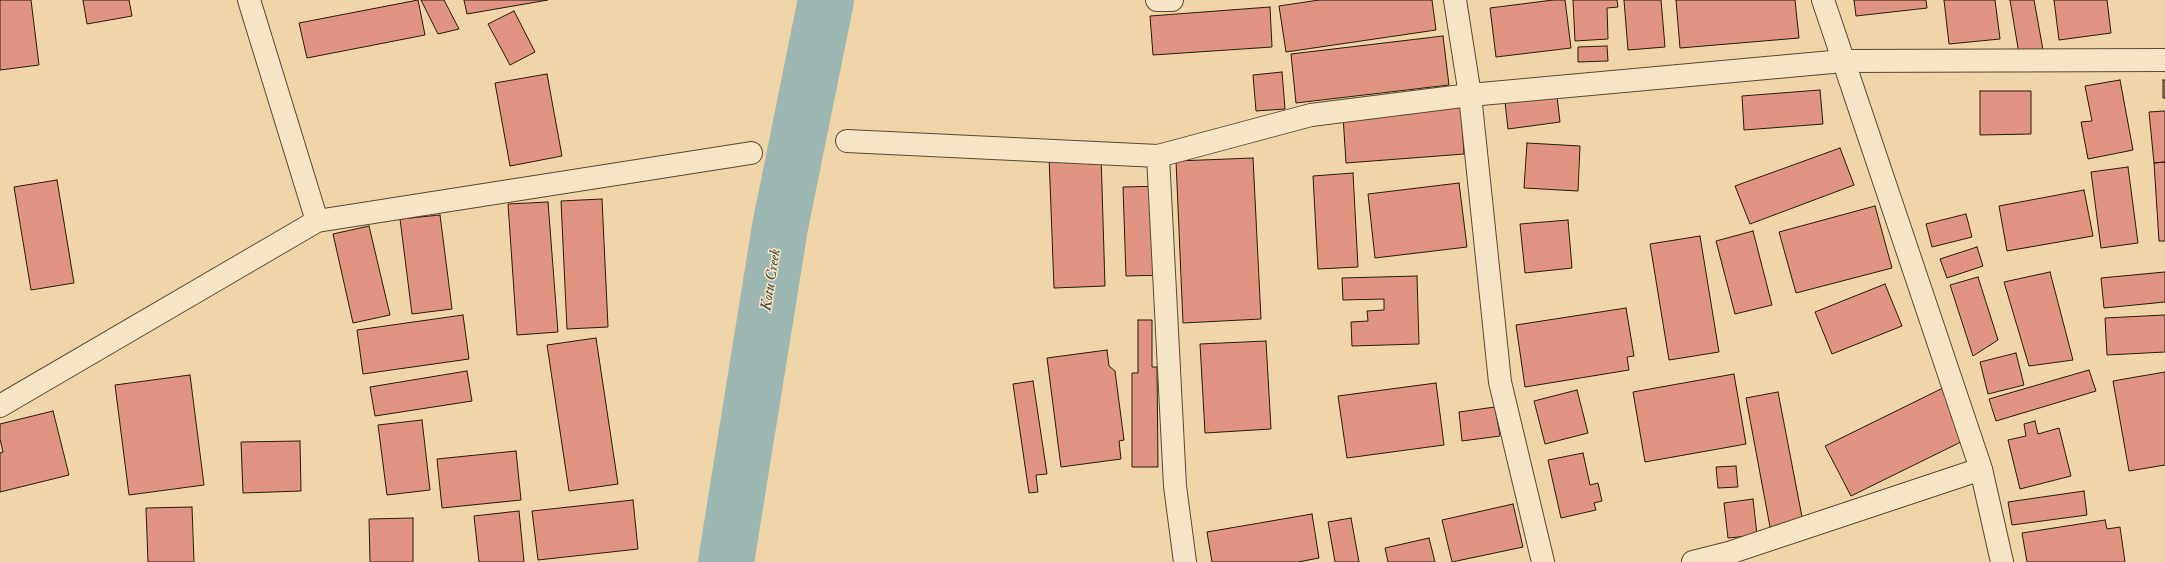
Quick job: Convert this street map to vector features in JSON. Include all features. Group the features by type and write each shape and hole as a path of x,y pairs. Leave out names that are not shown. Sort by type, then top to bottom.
{"street":[{"path":"249,0 317,222"},
{"path":"1157,0 1172,0"},
{"path":"1455,0 1470,94 1500,382 1543,562"},
{"path":"1823,0 1981,469 2002,562"},
{"path":"848,141 1158,156 1311,115 1470,94 1843,62 2165,60"},
{"path":"0,406 317,222 752,153"},
{"path":"1158,156 1175,486 1185,562"},
{"path":"1693,562 1737,550 1981,469"}],"building":[{"path":"0,0 31,0 39,65 0,70"},
{"path":"83,0 129,0 132,16 87,24"},
{"path":"418,0 425,35 307,58 299,23"},
{"path":"421,0 444,0 459,29 438,34"},
{"path":"464,0 548,0 467,14"},
{"path":"1319,0 1432,0 1436,30 1286,52 1279,6"},
{"path":"1553,0 1565,0 1571,48 1496,57 1490,8"},
{"path":"1573,0 1617,0 1618,7 1607,8 1608,39 1575,41"},
{"path":"1624,0 1661,0 1665,47 1628,50"},
{"path":"1676,0 1795,0 1799,38 1680,48"},
{"path":"1854,0 1926,0 1927,8 1856,16"},
{"path":"1944,0 1995,0 2000,39 1949,44"},
{"path":"2010,0 2034,0 2043,50 2019,54"},
{"path":"2054,0 2107,0 2111,33 2059,40"},
{"path":"1270,7 1272,47 1153,55 1150,16"},
{"path":"514,11 535,52 510,65 488,24"},
{"path":"1443,36 1449,85 1296,103 1291,54"},
{"path":"1607,46 1608,61 1578,62 1578,47"},
{"path":"1282,72 1285,109 1256,111 1253,75"},
{"path":"547,74 562,156 510,166 495,83"},
{"path":"2120,80 2133,150 2088,159 2081,122 2092,121 2085,86"},
{"path":"2163,80 2165,80 2165,98 2163,98"},
{"path":"1820,90 1823,124 1744,130 1742,96"},
{"path":"1980,91 2031,91 2031,134 1980,135"},
{"path":"1557,96 1560,122 1508,129 1505,102"},
{"path":"1461,107 1464,154 1346,163 1343,116"},
{"path":"2165,111 2165,162 2154,163 2149,112"},
{"path":"1527,143 1580,146 1578,191 1524,188"},
{"path":"1840,148 1854,185 1750,224 1735,186"},
{"path":"1101,155 1105,286 1054,288 1049,156"},
{"path":"1253,158 1261,319 1183,323 1176,161"},
{"path":"2165,162 2165,241 2159,241 2154,163"},
{"path":"2128,167 2138,243 2101,248 2091,172"},
{"path":"1353,173 1358,267 1318,269 1313,176"},
{"path":"57,180 74,283 31,290 14,187"},
{"path":"1459,183 1467,247 1375,258 1368,194"},
{"path":"1165,186 1169,275 1126,276 1123,187"},
{"path":"2084,190 2093,236 2007,251 1999,206"},
{"path":"602,199 608,327 567,329 561,201"},
{"path":"548,202 558,332 517,335 508,204"},
{"path":"1875,206 1892,268 1796,293 1779,232"},
{"path":"1966,214 1972,237 1932,247 1926,224"},
{"path":"440,215 452,309 412,314 400,219"},
{"path":"1568,220 1572,268 1525,273 1520,224"},
{"path":"369,226 390,315 353,323 333,234"},
{"path":"1753,231 1772,305 1735,314 1716,241"},
{"path":"1700,236 1719,352 1669,360 1650,244"},
{"path":"1977,247 1983,266 1947,278 1940,259"},
{"path":"2050,272 2073,360 2029,366 2004,282"},
{"path":"2165,272 2165,302 2104,308 2101,278"},
{"path":"1417,276 1419,344 1352,346 1351,322 1368,321 1367,311 1384,310 1384,299 1343,300 1342,278"},
{"path":"1978,277 1998,340 1973,356 1950,285"},
{"path":"1885,284 1902,326 1832,354 1815,312"},
{"path":"1626,308 1634,356 1627,357 1629,370 1525,387 1516,325"},
{"path":"463,315 469,359 363,374 357,330"},
{"path":"2165,315 2165,352 2107,355 2105,318"},
{"path":"1138,320 1152,320 1152,367 1157,367 1158,467 1132,467 1132,373 1138,373"},
{"path":"596,338 618,484 569,491 547,345"},
{"path":"1266,341 1271,429 1205,433 1200,344"},
{"path":"1107,350 1109,366 1115,371 1124,440 1119,441 1121,459 1061,467 1047,358"},
{"path":"2016,353 2024,385 1988,394 1980,362"},
{"path":"2089,370 2096,391 1996,421 1989,399"},
{"path":"467,371 472,401 375,416 370,387"},
{"path":"2165,372 2165,465 2129,471 2113,381"},
{"path":"1734,374 1746,444 1645,462 1633,392"},
{"path":"190,375 204,485 129,495 115,385"},
{"path":"1033,381 1047,474 1036,475 1038,492 1029,493 1013,384"},
{"path":"1436,383 1444,445 1347,458 1338,396"},
{"path":"1943,388 1969,438 1851,496 1825,446"},
{"path":"1577,390 1588,433 1545,444 1534,401"},
{"path":"1778,392 1803,522 1770,527 1746,398"},
{"path":"1495,407 1500,436 1462,441 1459,412"},
{"path":"53,411 69,475 0,492 0,453 3,452 0,439 0,424"},
{"path":"422,420 430,490 387,495 378,425"},
{"path":"2035,421 2038,434 2059,428 2071,476 2020,489 2008,440 2026,436 2024,424"},
{"path":"300,441 301,491 243,493 241,442"},
{"path":"516,451 521,500 442,508 437,459"},
{"path":"1583,453 1590,485 1598,483 1602,501 1594,503 1596,510 1561,518 1548,460"},
{"path":"1736,466 1738,487 1718,488 1716,467"},
{"path":"2084,491 2087,515 2012,525 2008,502"},
{"path":"1753,499 1757,535 1728,538 1724,503"},
{"path":"633,500 638,549 538,560 532,511"},
{"path":"1513,504 1523,547 1452,562 1442,520"},
{"path":"192,507 194,562 148,562 146,508"},
{"path":"519,511 524,562 479,562 474,516"},
{"path":"1312,514 1319,558 1298,562 1212,562 1207,532"},
{"path":"413,518 413,562 370,562 369,519"},
{"path":"1351,518 1359,562 1335,562 1328,522"},
{"path":"2105,520 2107,529 2120,527 2125,562 2027,562 2022,533"},
{"path":"1429,538 1435,562 1388,562 1385,548"}],"waterway":[{"name":"Kotu Creek","path":"726,562 780,227 826,0"}]}
